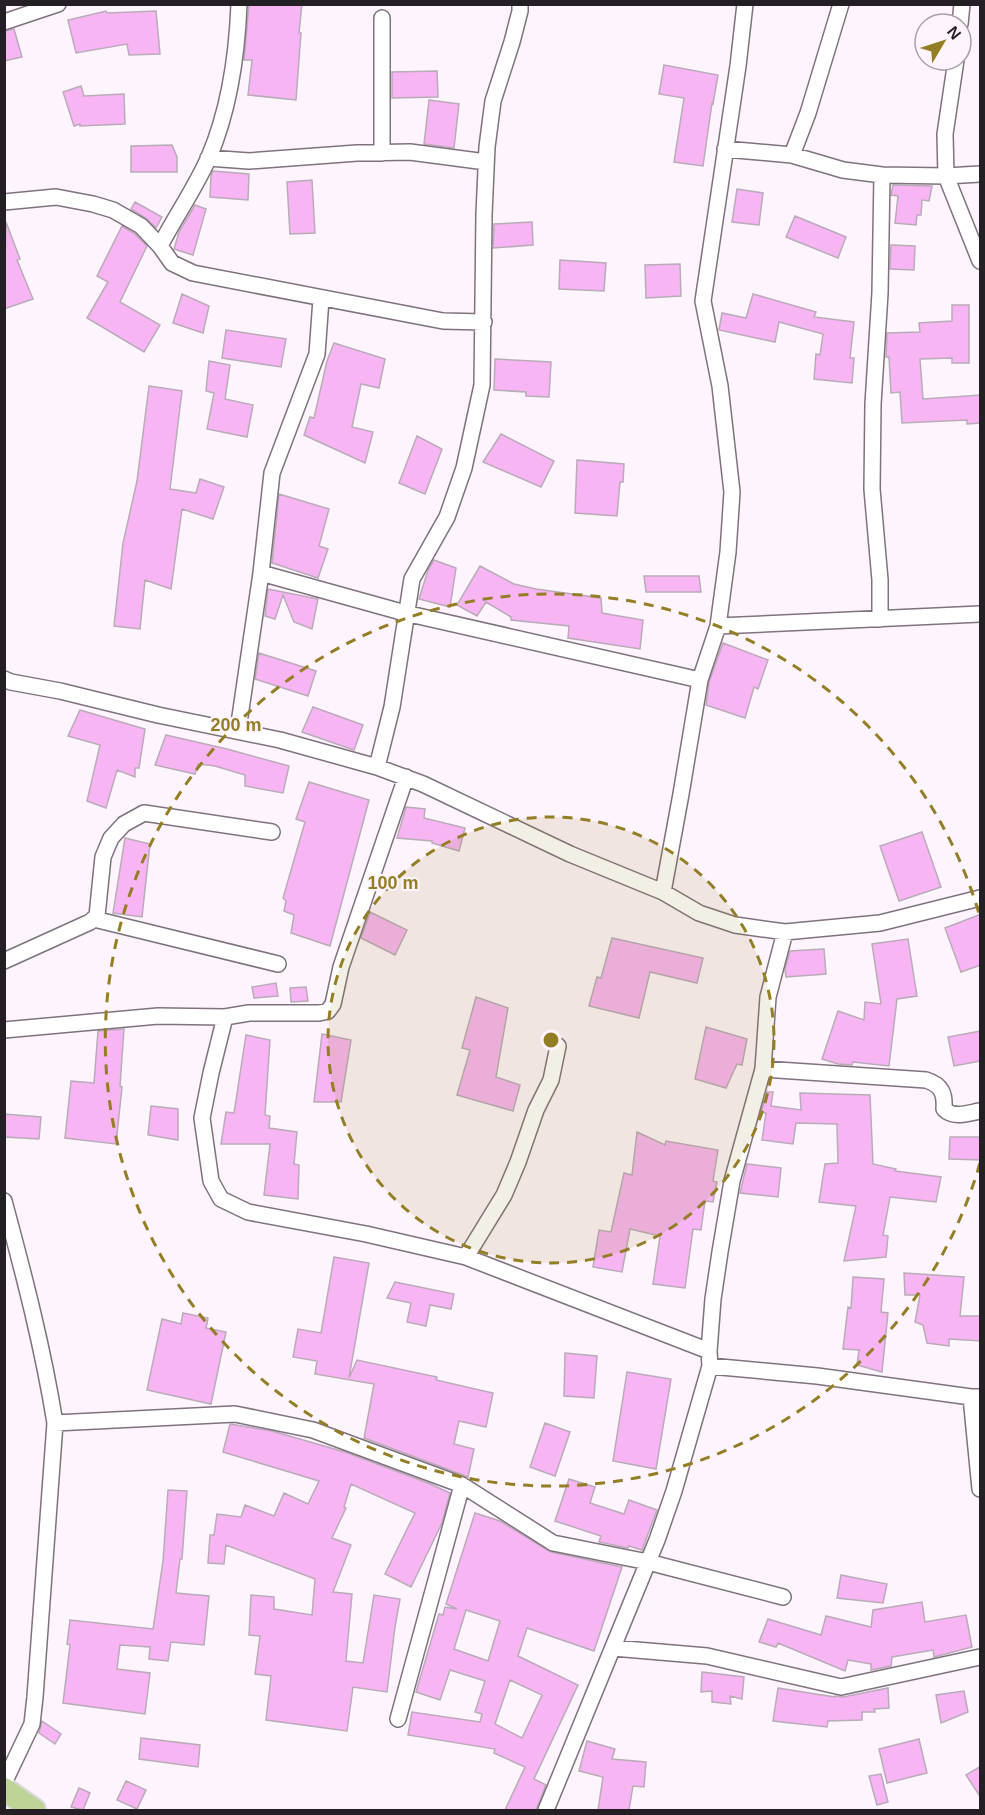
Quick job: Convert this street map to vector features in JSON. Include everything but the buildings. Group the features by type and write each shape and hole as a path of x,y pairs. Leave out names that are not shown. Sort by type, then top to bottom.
{"main road":[{"path":"4,1789 34,1810"}],"street":[{"path":"4,22 32,9 58,4"},
{"path":"160,246 208,158 226,111 238,31 239,4"},
{"path":"377,767 392,707 411,579 447,517 464,468 482,385 486,162 493,101 512,42 520,4"},
{"path":"663,892 700,680 718,626 728,552 732,492 720,386 703,301 745,4"},
{"path":"792,155 808,113 841,4"},
{"path":"382,18 382,153"},
{"path":"954,72 945,134 946,176 981,261"},
{"path":"725,148 792,155 843,170 882,175 981,174"},
{"path":"208,158 249,161 357,153 410,152 486,162"},
{"path":"880,619 872,489 882,175"},
{"path":"4,202 56,197 113,210 141,226 172,263 192,273 442,321 484,322"},
{"path":"238,730 261,573 272,472 318,354 321,298"},
{"path":"261,573 405,613 700,680"},
{"path":"718,626 981,614"},
{"path":"4,679 158,715 238,730 377,767 406,777 570,854 663,892 699,913 735,925 785,932 880,923 981,898"},
{"path":"4,1030 158,1016 225,1017 249,1013 328,1011 333,1004 341,966 406,777"},
{"path":"4,961 97,916 103,857 111,838 124,824 144,813 272,832"},
{"path":"94,919 278,963"},
{"path":"546,1810 648,1563 674,1491 710,1358 713,1299 732,1181 763,1069 768,997 785,932"},
{"path":"225,1017 210,1073 202,1118 211,1181 221,1199 248,1212 366,1234 466,1257 710,1358 817,1376 976,1397 981,1489"},
{"path":"466,1257 504,1195 536,1110 551,1080 558,1046"},
{"path":"763,1069 926,1080 941,1088 945,1096 944,1109 947,1113 957,1115 981,1111"},
{"path":"4,1202 31,1304 50,1389 55,1423 32,1724 4,1783"},
{"path":"55,1423 236,1414 313,1430 462,1485 553,1543 648,1563 783,1597"},
{"path":"398,1719 462,1485"},
{"path":"613,1648 707,1656 841,1687 981,1657"}]}
